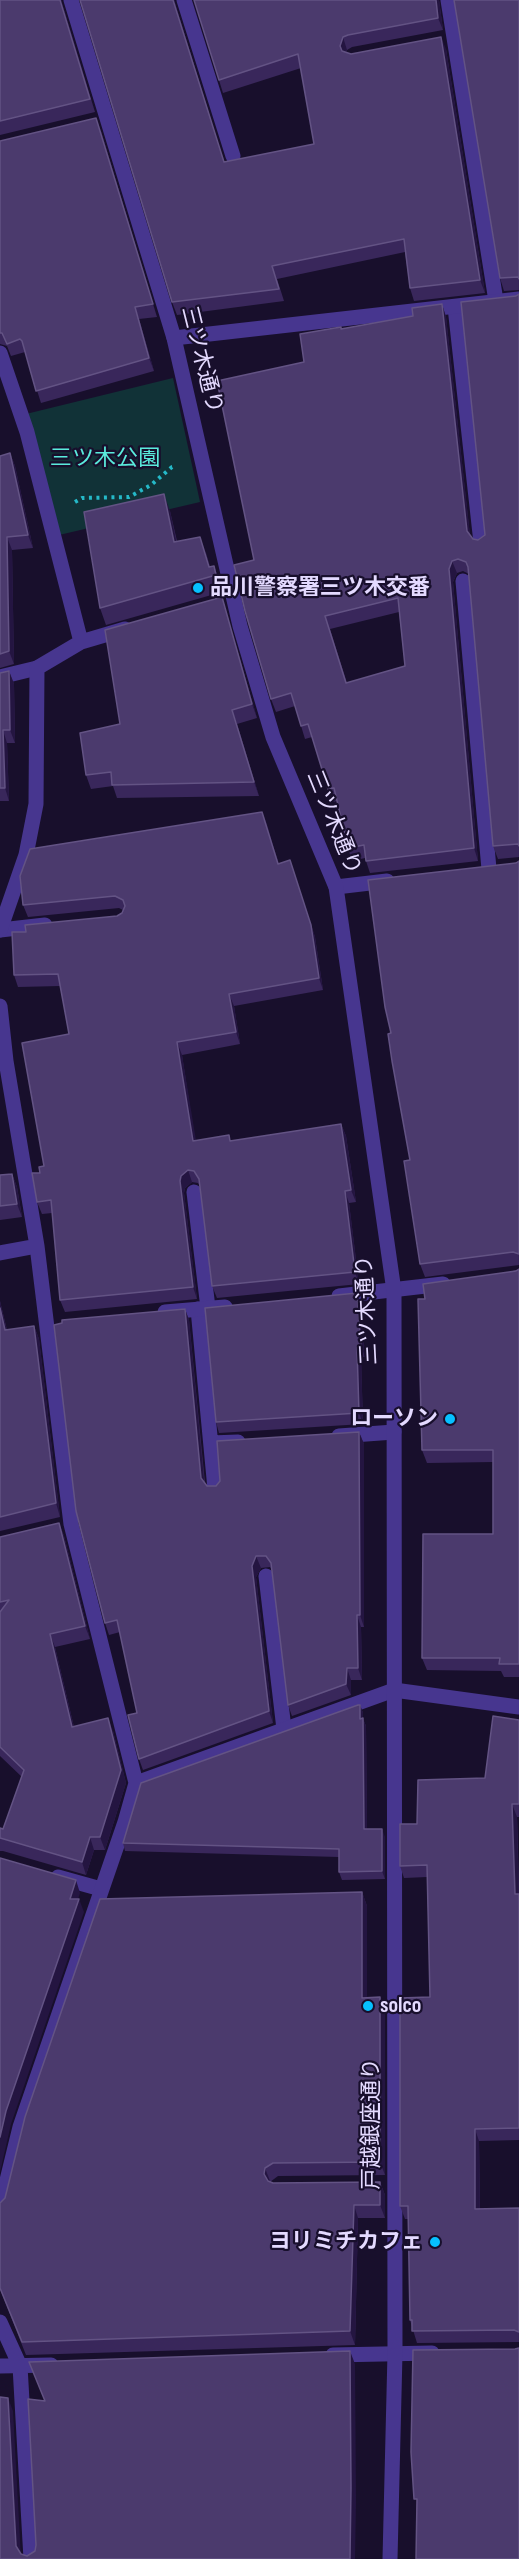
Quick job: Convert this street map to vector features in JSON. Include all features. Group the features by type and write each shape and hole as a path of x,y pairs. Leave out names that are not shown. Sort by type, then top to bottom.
{"street":[{"name":"三ツ木通り","path":"71,0 174,338 201,461 226,600 273,737 336,887 393,1291 394,1690"},
{"path":"184,0 233,156"},
{"path":"448,0 448,39 496,301"},
{"path":"91,123 108,119"},
{"path":"174,338 519,299"},
{"path":"454,307 481,543"},
{"path":"0,353 27,432 81,642"},
{"path":"463,580 483,870 509,867"},
{"path":"0,677 37,668 81,642 135,627"},
{"path":"37,668 36,804 26,855 0,930 66,924"},
{"path":"336,887 406,879"},
{"path":"0,1006 3,1061 52,1323 66,1525 136,1783 20,2127 0,2209"},
{"path":"194,1192 215,1489"},
{"path":"0,1253 37,1246"},
{"path":"324,1297 462,1282"},
{"path":"151,1314 243,1305"},
{"path":"325,1437 394,1432"},
{"path":"211,1443 256,1441"},
{"path":"266,1576 284,1730"},
{"path":"136,1783 394,1690 519,1707"},
{"name":"戸越銀座通り","path":"390,2559 395,2353 389,2185 394,1690"},
{"path":"45,1873 101,1889"},
{"path":"0,2322 20,2366 31,2559"},
{"path":"313,2356 451,2353"},
{"path":"0,2366 67,2365"}],"path":[{"path":"50,520 82,498 129,497 152,485 172,467 201,461"}],"green space":[{"name":"三ツ木公園","path":"173,378 200,502 59,535 26,414"}],"building":[{"path":"0,0 60,0 90,99 0,121"},
{"path":"80,0 173,0 224,162 314,144 298,54 219,80 194,0 436,0 438,18 348,35 343,37 340,46 342,51 351,54 441,37 480,280 410,288 404,239 272,266 279,289 172,302"},
{"path":"454,0 519,0 519,279 518,277 500,278"},
{"path":"96,118 153,304 135,307 149,358 36,391 22,341 20,339 7,344 0,333 0,141"},
{"path":"519,294 519,846 518,844 493,846 468,567 466,562 458,559 452,561 449,569 474,848 366,861 364,845 348,848 334,788 328,789 308,724 301,726 291,693 271,699 234,565 254,560 217,381 304,362 300,334 413,316 412,308 442,304 467,531 473,539 478,540 485,535 461,302","holes":["398,598 405,666 346,683 325,616"]},
{"path":"10,453 28,535 7,537 9,651 0,654 0,456"},
{"path":"164,494 174,542 200,537 209,567 214,566 216,575 100,608 84,512"},
{"path":"222,597 252,704 232,710 254,782 112,785 111,772 86,775 80,733 120,724 105,630"},
{"path":"9,671 10,730 3,730 5,788 0,788 0,673"},
{"path":"262,812 278,864 290,860 311,925 319,978 229,994 236,1032 177,1042 193,1141 229,1135 230,1141 341,1124 351,1190 345,1191 355,1272 212,1286 199,1179 194,1171 188,1170 181,1176 180,1181 193,1287 60,1300 51,1200 37,1202 32,1173 40,1173 39,1167 44,1166 22,1043 69,1034 58,974 14,975 12,932 26,932 25,925 117,916 122,913 125,906 123,900 115,896 23,905 20,876 30,849"},
{"path":"519,861 519,1254 513,1252 420,1264 404,1161 410,1160 392,1061 388,1034 391,1033 385,1007 368,880"},
{"path":"12,1174 17,1204 0,1206 0,1175"},
{"path":"519,1269 519,1664 499,1664 500,1658 422,1658 423,1534 493,1534 493,1450 422,1450 418,1299 425,1299 423,1284"},
{"path":"357,1293 361,1346 357,1347 359,1413 216,1422 205,1308"},
{"path":"0,1308 5,1330 34,1326 56,1503 0,1517"},
{"path":"185,1309 201,1478 207,1486 216,1486 220,1481 217,1441 359,1432 358,1668 347,1668 346,1684 288,1705 271,1563 266,1556 256,1556 252,1566 269,1711 139,1759 128,1715 137,1713 117,1620 105,1623 76,1511 54,1325 62,1323 62,1320"},
{"path":"59,1523 85,1626 50,1634 72,1727 108,1718 121,1770 100,1837 90,1837 82,1862 0,1838 0,1828 3,1829 24,1770 0,1747 0,1612 9,1600 0,1602 0,1537"},
{"path":"360,1705 360,1719 363,1718 364,1829 382,1829 382,1871 339,1872 339,1849 123,1843 141,1783"},
{"path":"493,1716 519,1720 519,1804 512,1804 515,1894 519,1894 519,2128 475,2129 475,2209 519,2208 519,2332 514,2330 412,2331 408,2206 400,2206 400,1998 430,1997 427,1865 400,1866 400,1824 417,1824 418,1780 485,1778"},
{"path":"0,1858 76,1880 70,1899 79,1899 6,2111 0,2137"},
{"path":"362,1892 362,1998 380,1997 380,2162 273,2163 265,2168 264,2174 268,2181 273,2183 380,2182 380,2205 354,2205 350,2331 22,2342 0,2288 0,2203 5,2198 25,2117 100,1899"},
{"path":"519,2348 519,2559 416,2559 417,2499 414,2499 411,2452 413,2350"},
{"path":"350,2351 350,2559 0,2559 0,2397 8,2398 16,2546 21,2554 27,2556 35,2551 36,2545 28,2399 45,2401 29,2362"}],"place":[{"name":"品川警察署三ツ木交番","path":"198,588"},
{"name":"ローソン","path":"450,1419"},
{"name":"solco","path":"368,2006"},
{"name":"ヨリミチカフェ","path":"435,2242"}]}
